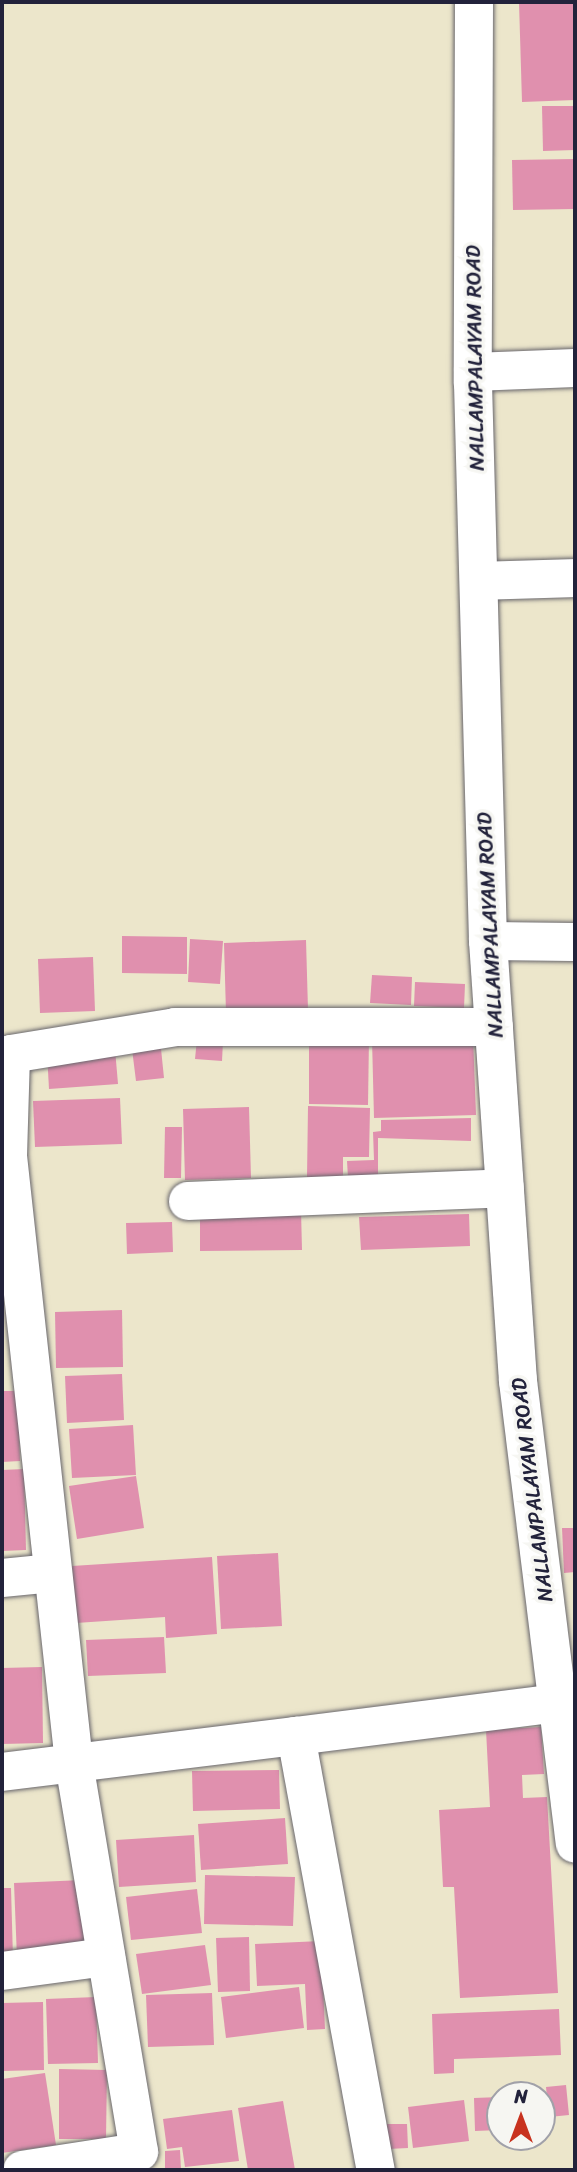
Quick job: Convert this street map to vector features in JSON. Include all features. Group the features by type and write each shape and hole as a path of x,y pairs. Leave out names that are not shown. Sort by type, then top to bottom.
{"street":[{"name":"NALLAMPALAYAM ROAD","path":"474,2 473,372 488,942 518,1381 575,1844"},
{"path":"473,372 575,368"},
{"path":"479,581 575,578"},
{"path":"488,942 575,942"},
{"path":"22,2170 139,2152 74,1763 53,1573 16,1371 5,1157 11,1054 174,1027 494,1027"},
{"path":"188,1201 505,1188"},
{"path":"2,1578 53,1573"},
{"path":"2,1772 558,1703"},
{"path":"296,1736 376,2170"},
{"path":"2,1971 106,1957"}],"building":[{"path":"519,2 575,2 575,100 522,102"},
{"path":"542,106 575,106 575,150 543,151"},
{"path":"575,159 575,209 513,210 512,160"},
{"path":"122,936 187,937 187,974 122,973"},
{"path":"190,939 223,941 220,984 188,982"},
{"path":"306,940 308,1010 226,1013 224,943"},
{"path":"93,957 95,1011 40,1013 38,959"},
{"path":"372,975 412,977 411,1005 370,1003"},
{"path":"415,982 465,984 464,1008 414,1006"},
{"path":"309,1036 369,1037 368,1105 309,1104"},
{"path":"473,1036 476,1115 374,1118 372,1039"},
{"path":"160,1039 164,1078 136,1081 131,1041"},
{"path":"197,1039 223,1041 222,1061 195,1059"},
{"path":"115,1049 118,1084 49,1089 47,1053"},
{"path":"120,1098 122,1144 35,1147 33,1101"},
{"path":"308,1106 370,1108 369,1157 343,1157 343,1178 307,1177"},
{"path":"249,1107 251,1178 185,1180 183,1109"},
{"path":"471,1118 471,1141 378,1138 378,1177 348,1178 347,1161 374,1160 373,1132 381,1131 381,1120"},
{"path":"165,1127 182,1127 181,1178 164,1178"},
{"path":"301,1210 302,1250 200,1251 200,1212"},
{"path":"469,1214 470,1246 361,1250 359,1217"},
{"path":"172,1222 173,1252 127,1254 126,1223"},
{"path":"122,1310 123,1367 56,1368 55,1312"},
{"path":"122,1374 124,1420 67,1423 65,1376"},
{"path":"2,1391 18,1391 20,1461 2,1462"},
{"path":"133,1425 136,1475 72,1478 69,1429"},
{"path":"24,1469 26,1550 2,1551 2,1470"},
{"path":"136,1476 144,1528 77,1539 69,1486"},
{"path":"562,1528 575,1528 575,1572 564,1573"},
{"path":"278,1553 282,1626 221,1629 217,1556"},
{"path":"212,1557 217,1634 166,1638 165,1617 76,1623 72,1566"},
{"path":"164,1637 166,1673 88,1676 86,1640"},
{"path":"42,1667 43,1743 2,1744 2,1668"},
{"path":"541,1727 544,1774 522,1775 523,1798 547,1797 558,1993 460,1998 454,1887 443,1887 439,1810 490,1807 486,1730"},
{"path":"279,1770 280,1809 193,1811 192,1771"},
{"path":"285,1818 288,1864 201,1870 198,1824"},
{"path":"194,1835 196,1882 119,1887 116,1840"},
{"path":"205,1875 295,1877 293,1926 204,1924"},
{"path":"83,1880 86,1956 17,1958 14,1883"},
{"path":"2,1888 11,1888 13,1959 2,1959"},
{"path":"197,1889 202,1933 131,1940 126,1897"},
{"path":"249,1937 250,1991 218,1992 216,1938"},
{"path":"321,1941 325,2029 307,2030 305,1984 257,1986 255,1944"},
{"path":"205,1945 211,1985 142,1994 136,1954"},
{"path":"299,1987 304,2028 226,2038 221,1997"},
{"path":"212,1993 214,2045 148,2047 146,1995"},
{"path":"96,1997 98,2063 48,2064 46,1999"},
{"path":"43,2002 44,2070 2,2071 2,2003"},
{"path":"559,2009 561,2055 454,2059 454,2073 434,2074 432,2014"},
{"path":"59,2069 107,2070 106,2139 59,2139"},
{"path":"45,2073 56,2145 2,2153 2,2079"},
{"path":"566,2085 569,2115 556,2116 556,2086"},
{"path":"474,2098 486,2098 486,2131 475,2131"},
{"path":"464,2100 469,2141 413,2148 408,2107"},
{"path":"283,2101 295,2170 248,2170 238,2108"},
{"path":"232,2110 239,2161 185,2167 182,2147 167,2149 163,2119"},
{"path":"387,2124 407,2124 408,2148 388,2149"},
{"path":"180,2150 181,2170 165,2170 165,2151"}]}
